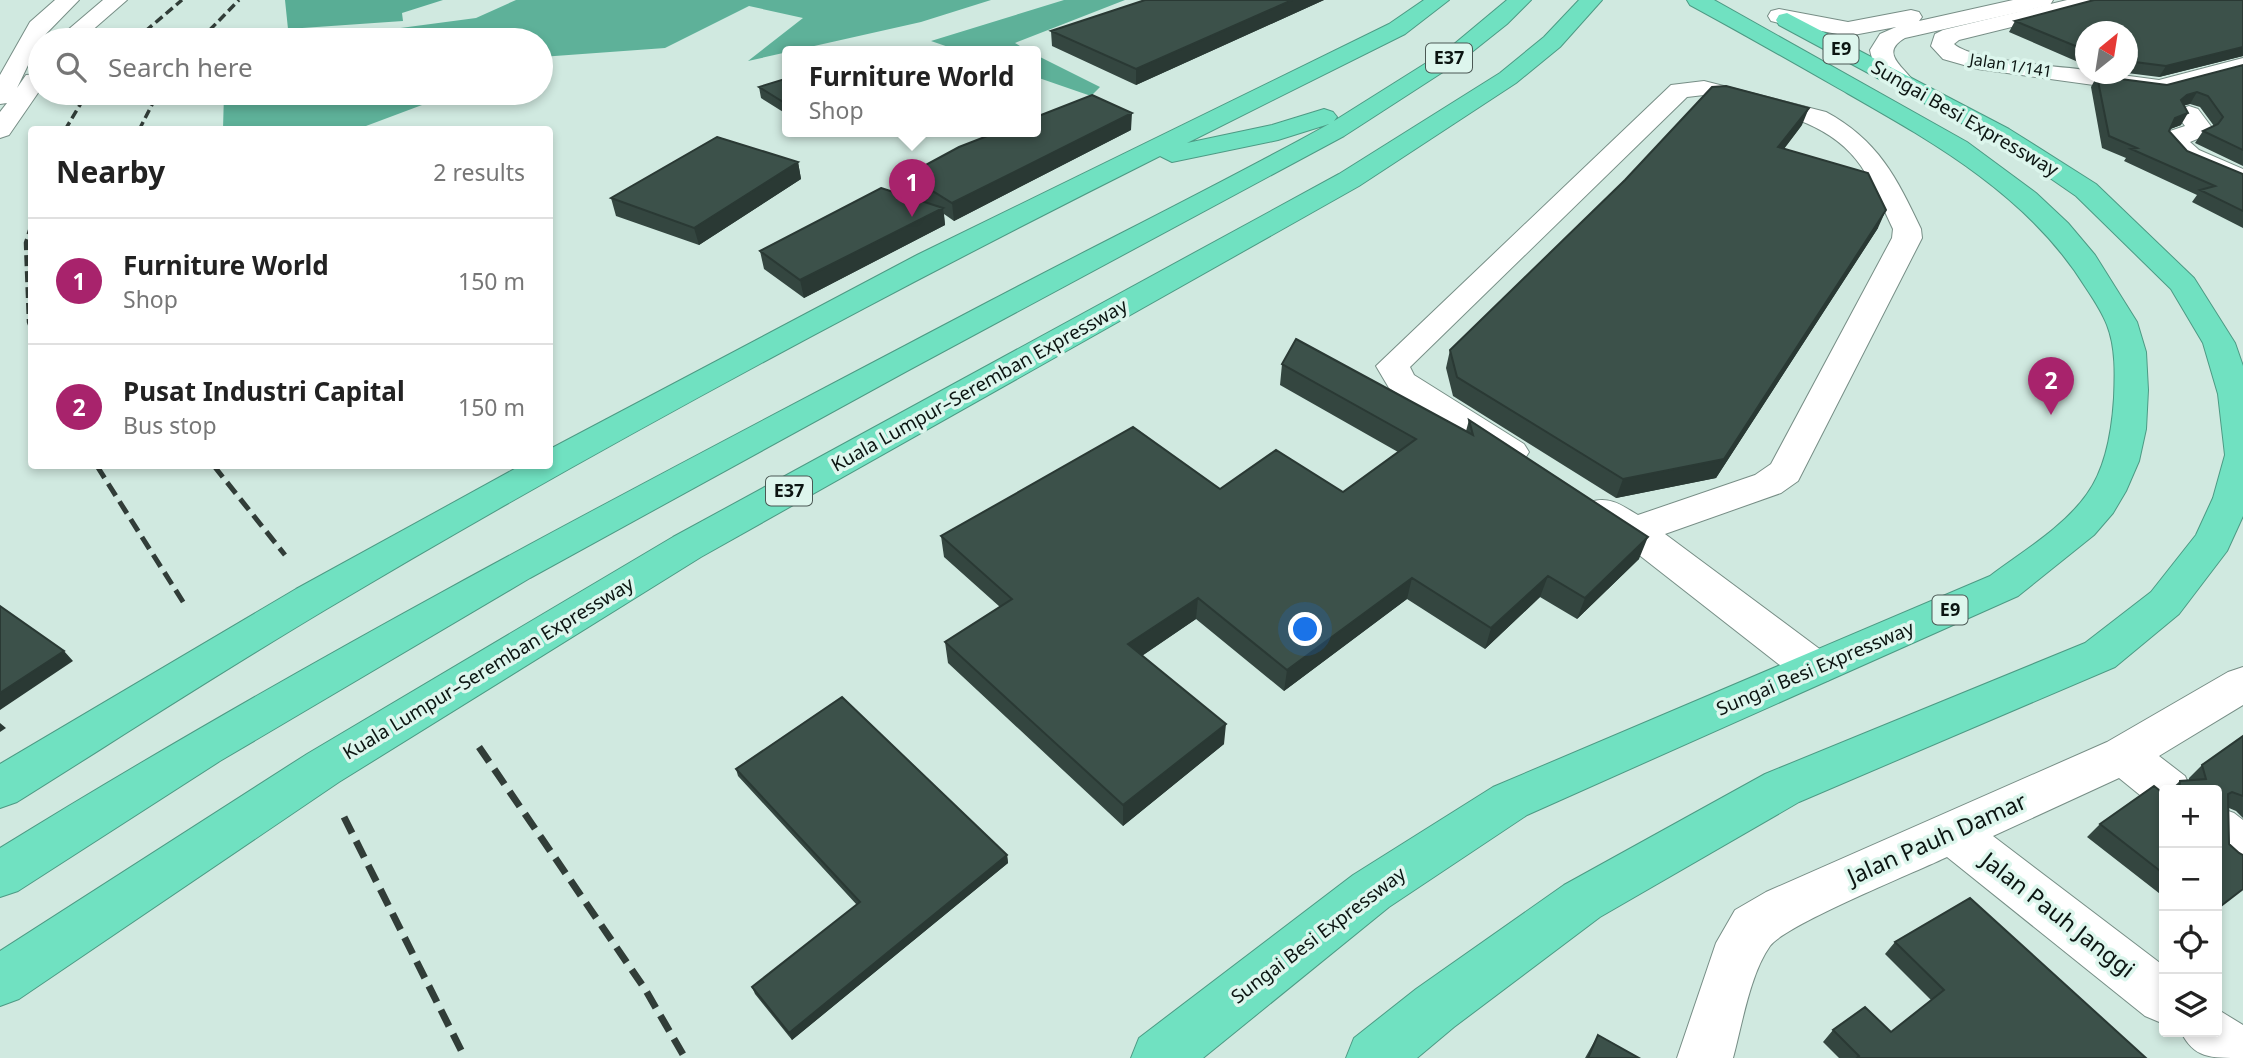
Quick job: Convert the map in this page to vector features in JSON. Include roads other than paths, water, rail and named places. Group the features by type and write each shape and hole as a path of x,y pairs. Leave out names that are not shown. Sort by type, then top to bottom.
{"highway":[{"path":"553,462 928,261 1396,29 1438,0"},
{"name":"E37","path":"0,875 64,833 316,682 608,517 1335,131 1448,59 1502,18 1520,0"},
{"name":"Sungai Besi Expressway","path":"1159,1058 1371,891 1510,801 2004,586 2092,514 2118,471 2131,425 2132,375 2123,326 2097,278 2062,233 2028,199 1988,168 1871,97 1698,0"},
{"name":"Kuala Lumpur–Seremban Expressway","path":"0,981 323,768 687,547 1349,180 1508,78 1552,42 1587,5"},
{"name":"Sungai Besi Expressway","path":"1374,1058 1435,1009 1583,901 1770,794 2100,655 2165,603 2213,541 2232,498 2242,455 2235,394 2219,343 2183,284 2086,190 2000,134 1769,11"},
{"path":"1125,163 1278,132 1395,94"},
{"path":"0,788 310,600 541,469"}],"street":[{"path":"37,28 68,0"},
{"path":"82,28 116,0"},
{"path":"1769,11 1848,29 1987,0"},
{"path":"1902,82 1882,57 1880,46 1885,38 2042,0"},
{"name":"Jalan 1/141","path":"2093,0 1951,35 1943,39 1942,46 1951,54 1978,62 2159,87 2243,65"},
{"path":"0,97 28,45"},
{"path":"1541,471 1401,381 1393,366 1680,90 1703,88 1817,117 1830,123 1877,166 1908,229 1907,238 1785,472 1768,484 1634,531"},
{"path":"0,130 28,90"},
{"path":"2189,114 2200,129 2179,136 2177,144 2190,156 2243,179"},
{"path":"1576,494 1634,531 1814,668"},
{"name":"Jalan Pauh Damar","path":"1705,1058 1735,960 1753,927 1784,908 2123,755 2243,684"},
{"path":"2123,755 2162,785"},
{"name":"Jalan Pauh Janggi","path":"1951,832 2159,994"},
{"path":"2222,832 2243,849"},
{"path":"2215,1037 2242,1058"}],"railway":[{"path":"149,28 182,0"},
{"path":"212,28 239,0"},
{"path":"67,126 80,105"},
{"path":"141,126 152,105"},
{"path":"28,237 28,296"},
{"path":"99,469 185,605"},
{"path":"216,469 285,555"},
{"path":"479,747 645,989 685,1058"},
{"path":"344,817 465,1058"}],"place":[{"name":"Furniture World","path":"912,217"},
{"name":"Pusat Industri Capital","path":"2051,415"}]}
